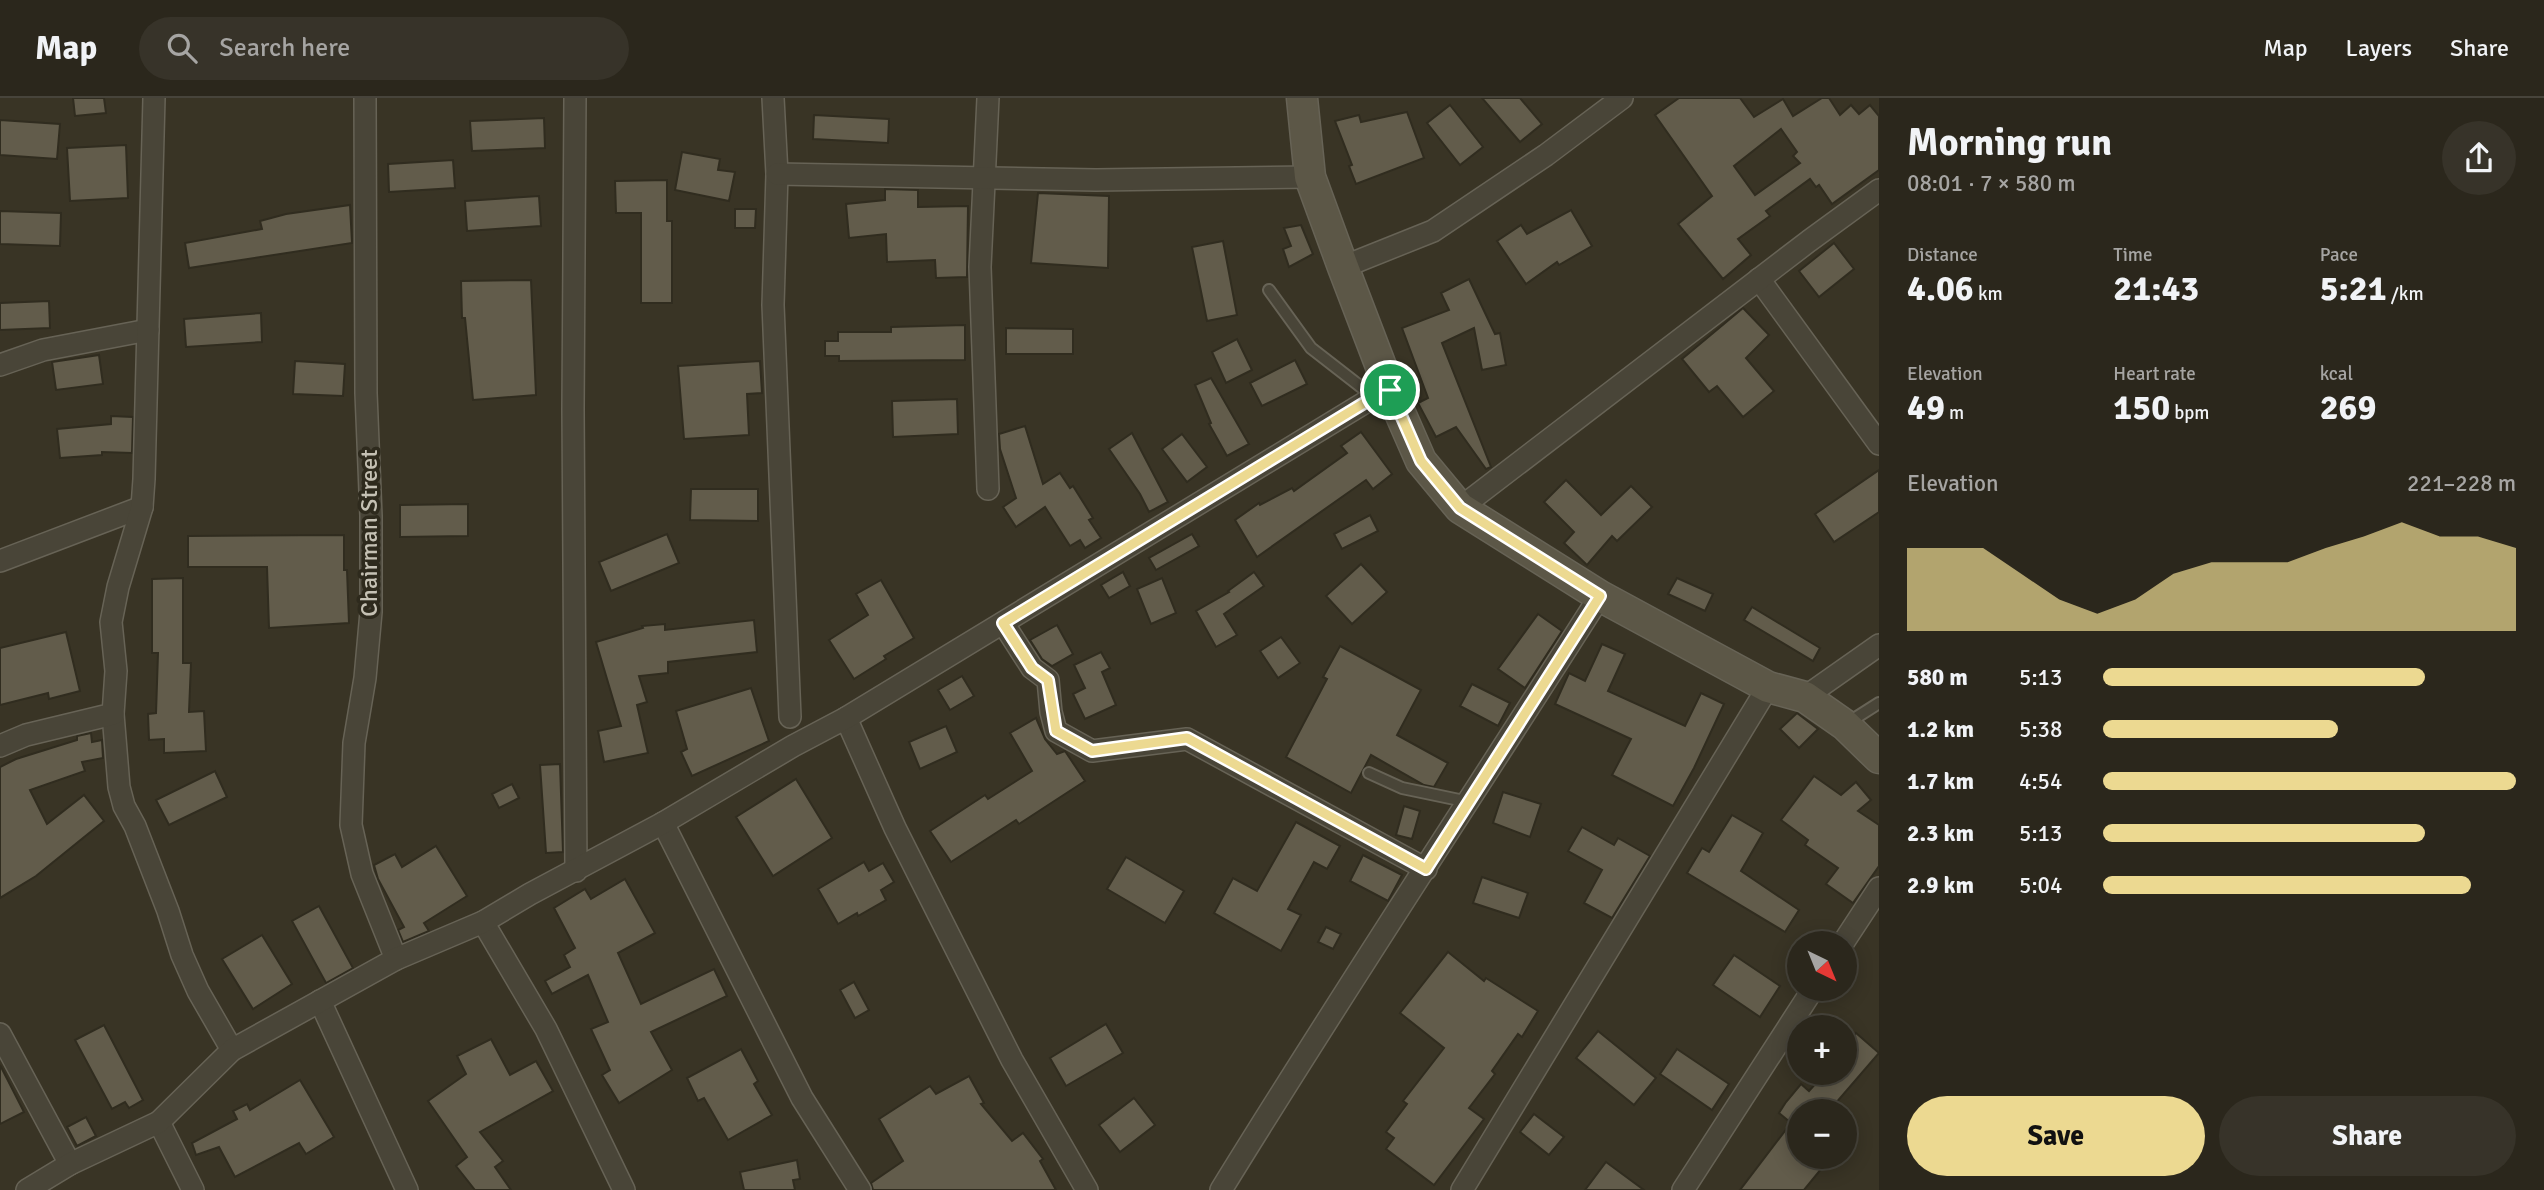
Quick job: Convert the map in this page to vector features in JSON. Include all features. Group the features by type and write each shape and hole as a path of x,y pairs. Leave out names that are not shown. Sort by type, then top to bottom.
{"street":[{"path":"154,98 142,507 118,587 111,622 116,671 113,714 119,787 124,806 135,826 182,955 198,991 232,1051"},
{"name":"Chairman Street","path":"365,98 366,393 371,516 371,612 365,678 354,743 351,825 362,874 396,959"},
{"path":"575,98 573,478 576,871"},
{"path":"773,98 777,174 773,305 790,717"},
{"path":"988,98 982,177 980,267 988,489"},
{"path":"1302,98 1310,177 1343,267 1382,393 1421,461 1460,508 1600,596 1768,687 1805,697 1845,725 1879,758"},
{"path":"1343,267 1433,231 1546,155 1622,98"},
{"path":"777,174 1096,180 1310,177"},
{"path":"1460,508 1879,190"},
{"path":"1759,279 1879,444"},
{"path":"0,365 43,350 148,330"},
{"path":"27,1190 69,1164 159,1122 232,1051 396,959 483,922 663,823 846,718 1382,393"},
{"path":"0,561 142,507"},
{"path":"1222,1190 1308,1049 1600,596"},
{"path":"1003,623 1032,668 1048,680 1056,731 1092,751 1187,738 1426,869"},
{"path":"1805,697 1879,645"},
{"path":"1462,1190 1768,687"},
{"path":"0,746 26,735 113,714"},
{"path":"846,718 895,828 1005,1048 1087,1190"},
{"path":"663,823 802,1098 860,1190"},
{"path":"1851,931 1879,888"},
{"path":"483,922 546,1029 624,1190"},
{"path":"1683,1190 1805,1001"},
{"path":"320,1002 407,1190"},
{"path":"0,1034 69,1164"},
{"path":"159,1122 193,1190"}],"lane":[{"path":"1269,290 1311,348 1382,393"},
{"path":"1845,725 1879,703"},
{"path":"1370,772 1402,788 1469,803"}],"building":[{"path":"73,98 104,98 106,113 75,116"},
{"path":"1482,98 1520,98 1542,124 1520,142"},
{"path":"1679,98 1740,98 1754,117 1783,99 1793,116 1822,98 1829,98 1840,115 1851,105 1859,114 1870,105 1879,116 1879,170 1832,204 1819,185 1816,187 1810,179 1766,211 1770,216 1738,239 1751,255 1723,279 1678,224 1712,196 1655,115","holes":["1781,129 1797,152 1793,156 1800,163 1755,195 1734,166"]},
{"path":"1450,105 1483,147 1460,165 1427,123"},
{"path":"1407,112 1424,158 1356,184 1349,166 1352,165 1335,121 1359,115 1361,122"},
{"path":"814,115 889,119 888,143 813,139"},
{"path":"544,118 545,148 472,151 470,121"},
{"path":"0,120 60,124 57,159 0,155"},
{"path":"126,145 128,198 70,201 67,148"},
{"path":"682,152 720,159 718,170 735,172 729,201 675,190"},
{"path":"453,160 455,188 389,192 388,164"},
{"path":"667,180 667,221 672,221 672,303 641,303 641,213 616,213 615,181"},
{"path":"885,189 918,190 918,207 968,206 967,277 936,278 935,260 887,262 886,234 849,238 846,204 885,200"},
{"path":"1038,193 1109,196 1108,268 1031,263"},
{"path":"539,196 541,226 467,231 465,201"},
{"path":"350,205 352,243 189,268 185,243 262,229 260,221 286,214"},
{"path":"735,209 756,209 755,228 735,228"},
{"path":"1571,210 1592,246 1559,265 1557,262 1526,284 1497,241 1521,225 1527,234"},
{"path":"0,211 61,213 60,246 0,244"},
{"path":"1301,225 1313,254 1289,267 1283,249 1291,246 1284,228"},
{"path":"1223,241 1237,315 1207,321 1192,247"},
{"path":"1834,243 1854,269 1819,297 1799,271"},
{"path":"1469,279 1495,334 1500,333 1506,365 1482,370 1474,328 1442,343 1491,467 1486,469 1456,427 1436,437 1418,403 1428,398 1402,328 1449,310 1441,293"},
{"path":"531,280 536,395 473,400 465,318 462,318 461,281"},
{"path":"49,301 50,328 0,330 0,303"},
{"path":"1743,308 1769,335 1746,358 1774,391 1743,417 1717,386 1709,392 1682,359"},
{"path":"261,313 262,342 186,347 184,319"},
{"path":"965,325 965,360 839,361 839,356 825,356 825,341 838,341 838,332 891,332 891,327"},
{"path":"1006,328 1073,329 1073,354 1006,354"},
{"path":"1237,339 1252,370 1226,383 1212,352"},
{"path":"99,355 103,384 56,390 52,362"},
{"path":"1295,360 1307,384 1262,406 1250,383"},
{"path":"295,361 345,364 343,396 293,394"},
{"path":"760,361 762,393 747,394 749,435 684,439 678,366"},
{"path":"1211,378 1249,444 1227,456 1209,424 1211,423 1195,385"},
{"path":"957,399 958,434 893,437 892,401"},
{"path":"111,416 133,417 132,453 102,452 102,455 60,458 57,429 111,424"},
{"path":"1025,426 1043,484 1060,473 1070,488 1073,486 1093,518 1089,520 1101,538 1085,548 1080,540 1070,546 1045,507 1016,527 1003,507 1016,498 1000,449 999,434"},
{"path":"1361,432 1392,474 1373,489 1366,480 1257,557 1235,520 1259,503 1260,505 1292,488 1294,491 1347,453 1341,446"},
{"path":"1132,433 1168,502 1149,512 1109,449"},
{"path":"1182,434 1207,467 1187,482 1162,449"},
{"path":"1879,470 1879,512 1834,542 1815,514"},
{"path":"1566,480 1601,515 1631,486 1652,507 1617,541 1612,536 1587,565 1564,543 1574,532 1544,502"},
{"path":"691,489 758,489 758,521 690,520"},
{"path":"468,504 468,536 400,537 400,505"},
{"path":"1370,515 1378,531 1342,549 1334,534"},
{"path":"667,534 679,563 611,591 599,562"},
{"path":"1192,534 1199,546 1156,570 1149,558"},
{"path":"344,535 349,623 269,628 267,567 188,567 188,536"},
{"path":"1361,564 1387,592 1352,624 1326,596"},
{"path":"1123,572 1130,586 1109,598 1101,585"},
{"path":"1254,572 1264,586 1224,614 1237,635 1216,647 1196,611 1229,592"},
{"path":"183,578 183,663 191,663 189,712 204,711 206,751 164,753 164,739 149,740 148,714 156,713 158,653 152,653 152,579"},
{"path":"1162,578 1176,613 1151,624 1137,589"},
{"path":"1677,578 1713,594 1705,611 1668,594"},
{"path":"881,580 914,638 854,679 829,640 868,615 856,594"},
{"path":"1752,607 1820,648 1813,661 1744,620"},
{"path":"1538,614 1562,631 1525,688 1498,669"},
{"path":"754,620 757,652 668,662 668,673 639,676 647,702 637,705 648,753 604,762 598,731 621,726 596,642 643,628 642,626 665,624 665,630"},
{"path":"1057,625 1073,654 1052,666 1042,659 1030,640"},
{"path":"66,632 80,691 49,699 48,693 0,705 0,648"},
{"path":"1281,637 1300,663 1278,678 1260,651"},
{"path":"1602,644 1625,654 1608,691 1685,726 1701,693 1724,704 1673,806 1612,775 1631,739 1555,704 1569,673 1585,681"},
{"path":"1340,646 1421,690 1397,735 1448,763 1434,787 1424,785 1371,755 1351,793 1286,757 1327,679 1323,677"},
{"path":"1101,652 1110,668 1102,672 1116,705 1085,719 1073,694 1085,688 1074,665"},
{"path":"962,676 974,696 950,710 938,690"},
{"path":"1472,684 1510,703 1498,726 1460,706"},
{"path":"751,688 769,741 692,776 681,752 687,749 676,711"},
{"path":"1797,713 1818,729 1799,748 1780,729"},
{"path":"1036,718 1045,739 1057,754 1065,751 1085,781 1019,824 1016,820 951,862 930,831 985,795 988,799 1032,771 1010,733"},
{"path":"946,726 957,752 920,769 909,742"},
{"path":"91,733 92,742 102,740 103,758 82,762 85,771 30,790 47,824 84,795 104,821 36,876 0,898 0,767"},
{"path":"560,764 563,852 546,853 540,765"},
{"path":"215,771 227,797 169,825 156,800"},
{"path":"1814,776 1841,795 1856,782 1871,800 1858,811 1879,825 1879,866 1853,903 1826,884 1838,868 1805,845 1808,840 1781,820"},
{"path":"796,779 832,838 773,876 736,817"},
{"path":"512,784 519,798 499,808 492,794"},
{"path":"1503,792 1541,804 1530,837 1493,823"},
{"path":"1404,806 1420,811 1412,839 1396,835"},
{"path":"1732,815 1763,833 1741,871 1799,910 1785,932 1687,873 1702,848 1709,852"},
{"path":"1296,822 1340,846 1327,869 1314,862 1288,909 1301,915 1281,951 1214,913 1233,878 1257,891"},
{"path":"1582,827 1614,845 1618,838 1650,856 1612,918 1584,903 1602,870 1568,851"},
{"path":"436,846 467,896 424,923 429,931 403,942 398,930 404,927 378,879 374,865 395,854 402,867"},
{"path":"1363,855 1402,875 1388,901 1350,881"},
{"path":"1126,857 1184,891 1165,923 1107,889"},
{"path":"864,862 869,871 883,863 894,882 881,890 886,900 838,924 818,889"},
{"path":"1482,877 1528,893 1519,918 1473,903"},
{"path":"625,879 655,933 618,953 641,1004 714,969 727,996 651,1032 672,1070 619,1103 602,1075 610,1070 591,1029 608,1022 588,975 552,994 545,981 570,967 564,955 575,948 554,908 585,889 591,899"},
{"path":"319,906 353,968 326,983 292,921"},
{"path":"1326,927 1341,934 1333,949 1318,942"},
{"path":"262,935 292,984 253,1009 222,959"},
{"path":"1448,952 1484,981 1486,978 1538,1011 1522,1037 1518,1034 1492,1071 1495,1074 1469,1108 1484,1119 1434,1185 1386,1149 1394,1138 1386,1132 1407,1104 1403,1101 1444,1048 1400,1013"},
{"path":"1734,955 1780,986 1760,1017 1713,985"},
{"path":"854,982 869,1010 855,1018 840,990"},
{"path":"1106,1024 1123,1053 1066,1086 1050,1058"},
{"path":"104,1025 143,1100 129,1108 125,1102 112,1109 75,1040"},
{"path":"1598,1031 1656,1078 1634,1105 1576,1058"},
{"path":"1857,1034 1879,1053 1857,1079"},
{"path":"491,1039 510,1075 536,1061 553,1091 480,1132 503,1161 495,1167 511,1190 475,1190 456,1166 467,1157 428,1101 466,1074 457,1056"},
{"path":"741,1049 758,1081 754,1084 772,1115 728,1140 704,1098 698,1101 687,1078"},
{"path":"1677,1049 1729,1084 1712,1110 1660,1074"},
{"path":"0,1065 24,1112 0,1124"},
{"path":"969,1076 984,1103 981,1104 1012,1141 1023,1133 1043,1159 1040,1161 1056,1190 873,1190 871,1183 903,1161 879,1119 930,1086 936,1094"},
{"path":"300,1080 334,1137 306,1154 299,1143 235,1177 219,1147 196,1155 192,1143 237,1119 233,1111 247,1104 250,1110"},
{"path":"1800,1085 1809,1091 1814,1085 1851,1085 1839,1099 1788,1099"},
{"path":"1134,1098 1155,1125 1120,1152 1099,1125"},
{"path":"1787,1101 1787,1120 1779,1113"},
{"path":"1534,1114 1564,1137 1549,1155 1520,1132"},
{"path":"86,1117 96,1136 77,1146 67,1127"},
{"path":"1787,1128 1787,1169 1821,1169 1804,1190 1740,1190"},
{"path":"797,1160 800,1179 793,1180 795,1190 744,1190 740,1172"},
{"path":"1606,1162 1644,1190 1585,1190"}],"route":[{"path":"1390,390 1421,461 1460,508 1600,596 1426,869 1187,738 1092,751 1056,731 1048,680 1032,668 1003,623 1374,397 1390,390"}]}
